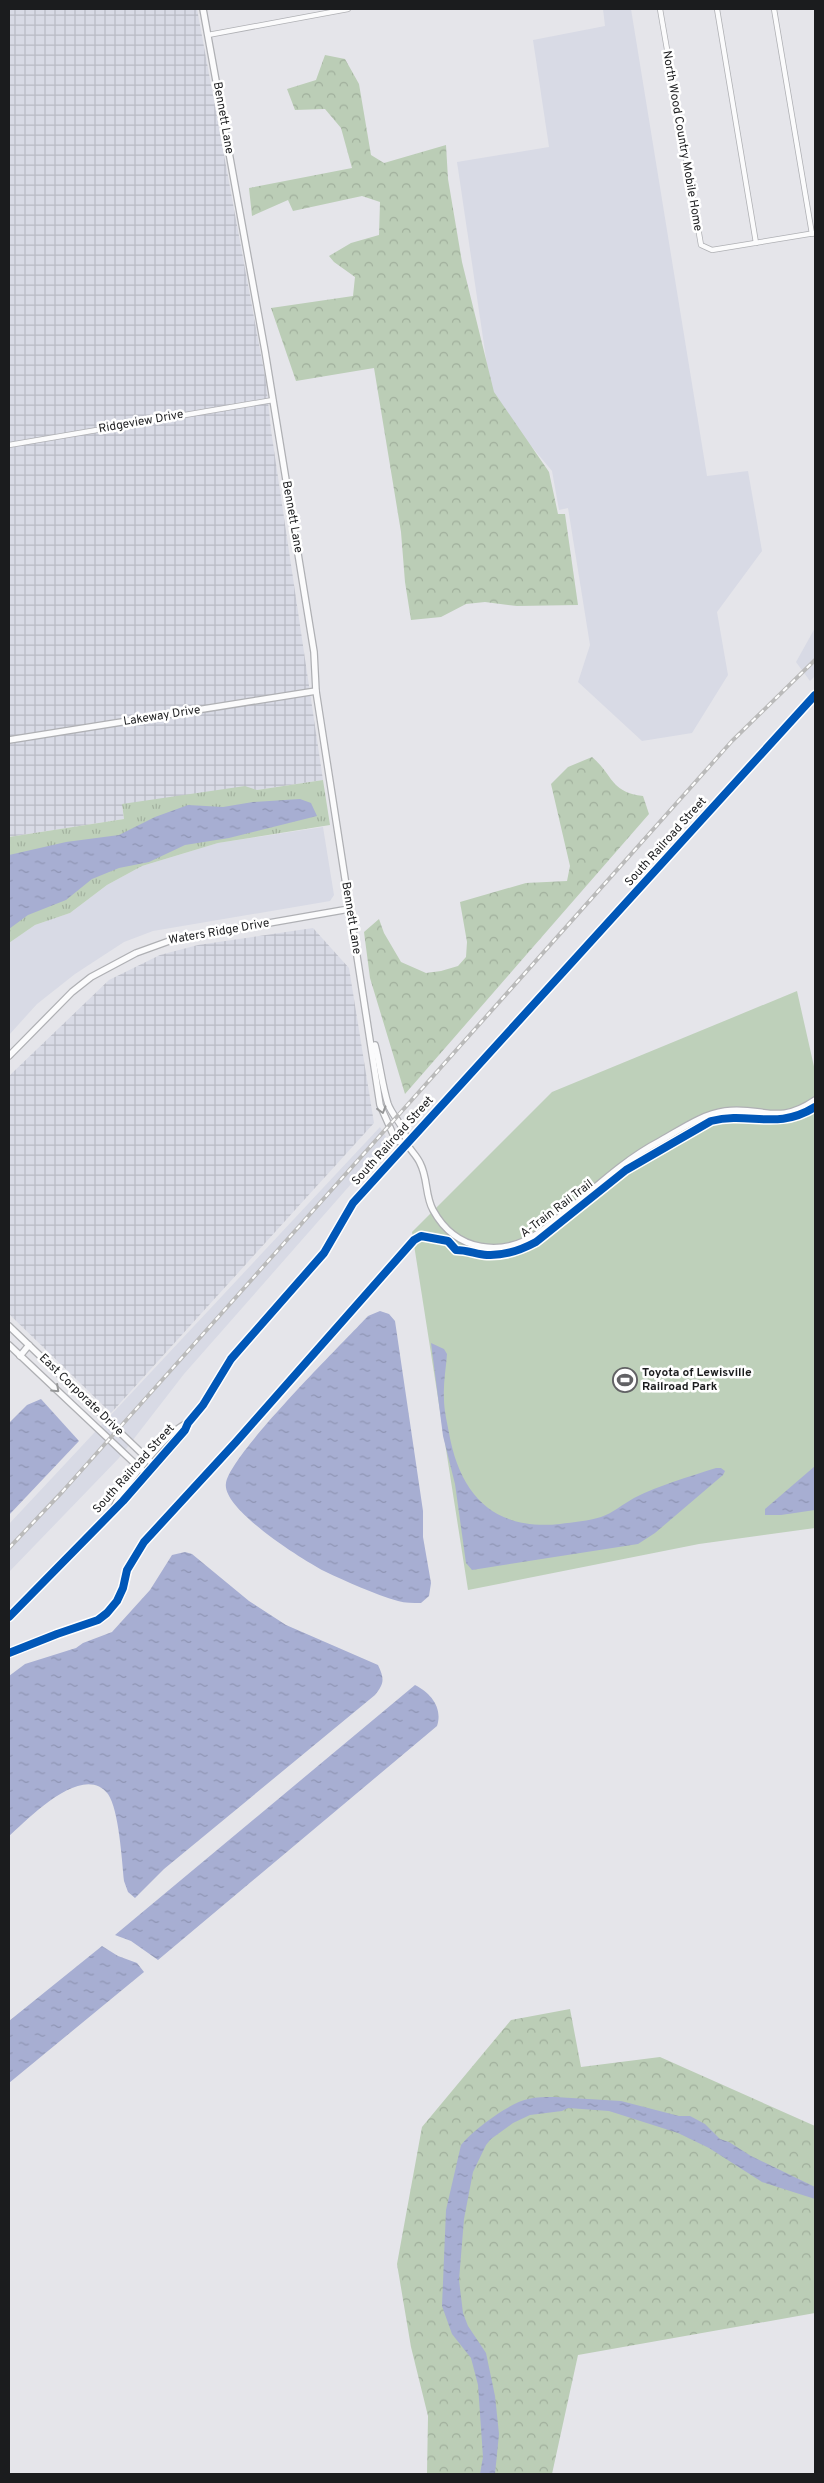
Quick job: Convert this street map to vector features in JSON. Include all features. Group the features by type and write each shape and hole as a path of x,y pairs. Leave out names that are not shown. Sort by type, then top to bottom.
{"street":[{"name":"Bennett Lane","path":"203,9 273,400 314,652 316,691 380,1105 396,1141 406,1143"},
{"path":"208,35 348,9"},
{"name":"North Wood Country Mobile Home","path":"660,9 699,240 706,249 712,250 814,233 774,9"},
{"path":"717,9 756,243"},
{"name":"Ridgeview Drive","path":"9,445 273,400"},
{"name":"Lakeway Drive","path":"9,740 316,691"},
{"name":"South Railroad Street","path":"9,1617 114,1508 123,1501 185,1430 188,1423 204,1406 231,1359 324,1253 353,1203 815,695"},
{"name":"Waters Ridge Drive","path":"9,1056 72,992 91,977 136,953 172,940 349,909"},
{"name":"Bennett Lane","path":"369,1027 389,1106 405,1132 406,1143 420,1162 426,1176 432,1208 440,1222 465,1242 496,1249 511,1246 540,1232 619,1165 642,1150 708,1115 740,1110 756,1113 787,1114 803,1108 815,1100"},
{"name":"East Corporate Drive","path":"9,1326 154,1465"},
{"name":"East Corporate Drive","path":"9,1345 146,1474"},
{"path":"20,1356 30,1345"},
{"name":"South Railroad Street","path":"114,1508 118,1496 140,1468 180,1425 188,1423"}],"shaded area":[{"path":"9,9 197,9 266,382 271,430 323,780 257,790 122,805 124,819 9,837"},
{"path":"603,9 631,9 707,476 748,471 762,551 717,612 728,675 692,733 642,741 578,682 590,645 568,508 559,510 552,471 492,399 457,162 549,147 533,40 605,26"},
{"path":"815,628 815,676 810,681 796,662"},
{"path":"323,827 334,895 330,901 153,931 124,942 75,974 37,1004 9,1035 9,943 35,925 70,913 107,885 142,866 218,843"},
{"path":"313,928 349,968 374,1123 111,1413 9,1314 9,1076 109,980 160,955 198,945"},
{"path":"380,1127 388,1140 359,1175 184,1374 119,1458 9,1572 9,1524"}],"green space":[{"path":"325,55 345,59 359,84 371,155 384,163 446,145 448,179 462,262 494,392 549,472 558,514 565,514 578,605 517,606 485,602 466,604 441,617 411,620 405,582 401,532 374,368 296,381 271,308 353,296 355,277 334,262 329,256 351,243 379,235 380,202 362,196 293,211 288,200 252,216 249,188 352,168 341,128 325,109 295,110 287,89 316,80"},
{"path":"592,757 618,787 632,794 643,796 649,814 405,1094 370,978 364,932 379,919 384,933 401,962 426,973 458,966 466,957 467,942 460,902 526,883 567,881 570,866 551,784 568,767"},
{"path":"323,780 330,825 218,843 142,866 107,885 70,913 35,925 9,943 9,837 124,819 122,804 245,786 257,790"},
{"name":"Toyota of Lewisville Railroad Park","path":"797,991 815,1071 815,1528 699,1544 468,1590 412,1232 552,1092"},
{"path":"570,2009 581,2067 660,2057 815,2126 815,2313 578,2355 552,2474 427,2474 428,2416 411,2347 397,2264 422,2127 511,2020"}],"water":[{"path":"300,799 311,803 317,816 229,838 185,845 149,862 119,868 92,879 66,900 28,915 9,929 9,855 66,842 119,835 155,817 188,805 223,807 253,802"},
{"path":"380,1311 389,1314 395,1321 423,1511 423,1537 431,1583 429,1596 421,1603 401,1602 370,1591 324,1571 299,1556 265,1533 236,1506 228,1494 226,1483 232,1468 266,1424 368,1316"},
{"path":"431,1343 444,1349 447,1354 444,1407 454,1455 472,1491 484,1504 499,1515 537,1525 591,1520 614,1511 634,1498 664,1485 716,1468 721,1468 725,1471 723,1475 655,1533 638,1544 472,1570 466,1563 455,1484 443,1436"},
{"path":"41,1399 79,1441 9,1515 9,1423 27,1405"},
{"path":"815,1466 815,1510 781,1515 765,1515 765,1509"},
{"path":"185,1552 192,1554 249,1601 286,1625 378,1665 382,1684 375,1695 164,1869 135,1898 128,1892 124,1881 119,1836 112,1802 108,1794 97,1786 85,1784 70,1789 42,1807 9,1836 9,1676 25,1664 76,1648 83,1643 112,1632 150,1590 172,1555"},
{"path":"415,1685 431,1697 437,1707 437,1726 158,1960 131,1941 115,1935"},
{"path":"102,1946 118,1956 137,1963 144,1972 9,2083 9,2021"},
{"path":"555,2097 621,2101 679,2116 690,2116 705,2124 720,2139 815,2187 815,2199 762,2182 709,2148 678,2133 609,2111 568,2108 562,2111 530,2115 513,2123 491,2139 486,2145 473,2172 464,2219 459,2280 463,2313 468,2326 486,2353 495,2396 499,2434 495,2474 480,2474 483,2457 478,2385 471,2358 452,2334 442,2306 446,2210 461,2145 482,2125 511,2106 528,2099"}],"railway":[{"path":"9,1548 63,1491 732,741 815,660"}],"cycle path":[{"path":"9,1617 123,1501 185,1430 188,1423 203,1405 231,1359 324,1253 353,1203 815,695"},
{"name":"A-Train Rail Trail","path":"9,1653 98,1620 107,1613 117,1601 123,1588 127,1570 144,1542 236,1442 414,1240 421,1236 448,1241 456,1250 487,1255 500,1255 519,1250 536,1242 626,1170 711,1121 738,1118 788,1118 815,1107"}],"place":[{"name":"Toyota of Lewisville Railroad Park","path":"625,1380"}]}
